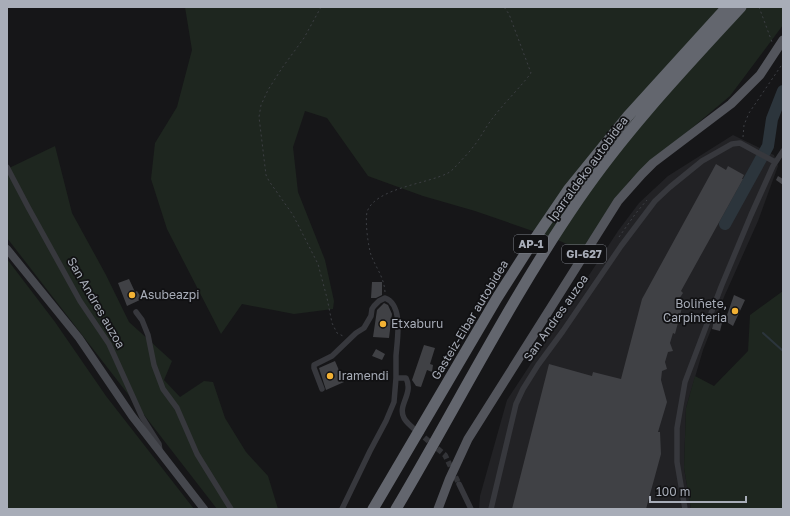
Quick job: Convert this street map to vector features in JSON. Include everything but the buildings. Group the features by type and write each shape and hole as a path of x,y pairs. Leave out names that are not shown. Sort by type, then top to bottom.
{"highway":[{"name":"Gasteiz-Eibar autobidea","path":"373,509 497,298 568,190 628,116 727,7"},
{"name":"Iparraldeko autobidea","path":"396,509 544,252 579,198 638,122 677,76 741,7"}],"main road":[{"name":"GI-627","path":"438,509 449,480 468,439 618,201 653,163 731,104 756,80 783,40"}],"street":[{"name":"San Andres auzoa","path":"491,509 516,404 523,389 621,246 655,201 691,170 719,150 732,144 740,143 775,162"},
{"path":"685,509 677,462 677,444 678,420 685,382 721,287 751,215 775,162 783,151"},
{"name":"San Andres auzoa","path":"7,167 80,301 109,344 142,417 159,444 160,452"},
{"name":"San Andres auzoa","path":"7,249 79,338 122,402 204,509"},
{"path":"322,390 314,365 332,356 348,340 364,328 371,316 372,309 379,301 385,298 390,300 397,315 398,332 394,402 342,509"},
{"path":"136,312 148,335 154,365 163,389 177,408 197,454 231,509"},
{"path":"396,378 406,378 409,384 402,412 404,420 413,428"},
{"path":"459,484 471,509"}],"path":[{"path":"321,7 304,38 268,90 261,105 259,117 266,175 293,215 318,264 328,298 332,323 337,333 348,340"},
{"path":"385,298 384,281 371,255 368,242 366,218 368,211 379,199 395,190 405,186 439,178 450,172 474,147 491,119 531,73 509,14 504,7"},
{"path":"759,7 768,34 776,51"},
{"path":"740,139 742,139 744,125 749,113 783,63"},
{"path":"617,241 651,196"}],"shaded area":[{"path":"185,7 783,7 783,25 730,96 630,180 607,212 590,254 553,238 475,211 423,196 368,176 327,118 305,111 293,147 298,192 325,260 334,301 333,309 294,314 242,304 221,334 167,229 151,179 155,143 177,107 192,50"},
{"path":"733,135 774,155 778,166 758,221 724,297 703,350 686,408 684,468 691,509 479,509 480,496 507,400 618,231 639,203 668,176"},
{"path":"55,146 72,213 106,275 129,322 172,361 164,380 180,397 204,381 213,382 225,418 246,452 268,476 278,509 217,509 7,238 7,169"},
{"path":"7,259 55,322 106,396 194,509 7,509"},
{"path":"783,291 783,509 691,509 684,468 686,408 695,376 714,386 748,351 750,315"}],"waterway":[{"path":"725,224 768,146 772,119 783,91"},
{"path":"763,333 783,351"}],"tunnel":[{"path":"418,432 445,455 459,484"}],"place":[{"name":"Asubeazpi","path":"132,295"},
{"name":"Boliñete, Carpinteria","path":"735,311"},
{"name":"Etxaburu","path":"383,324"},
{"name":"Iramendi","path":"330,376"}]}
